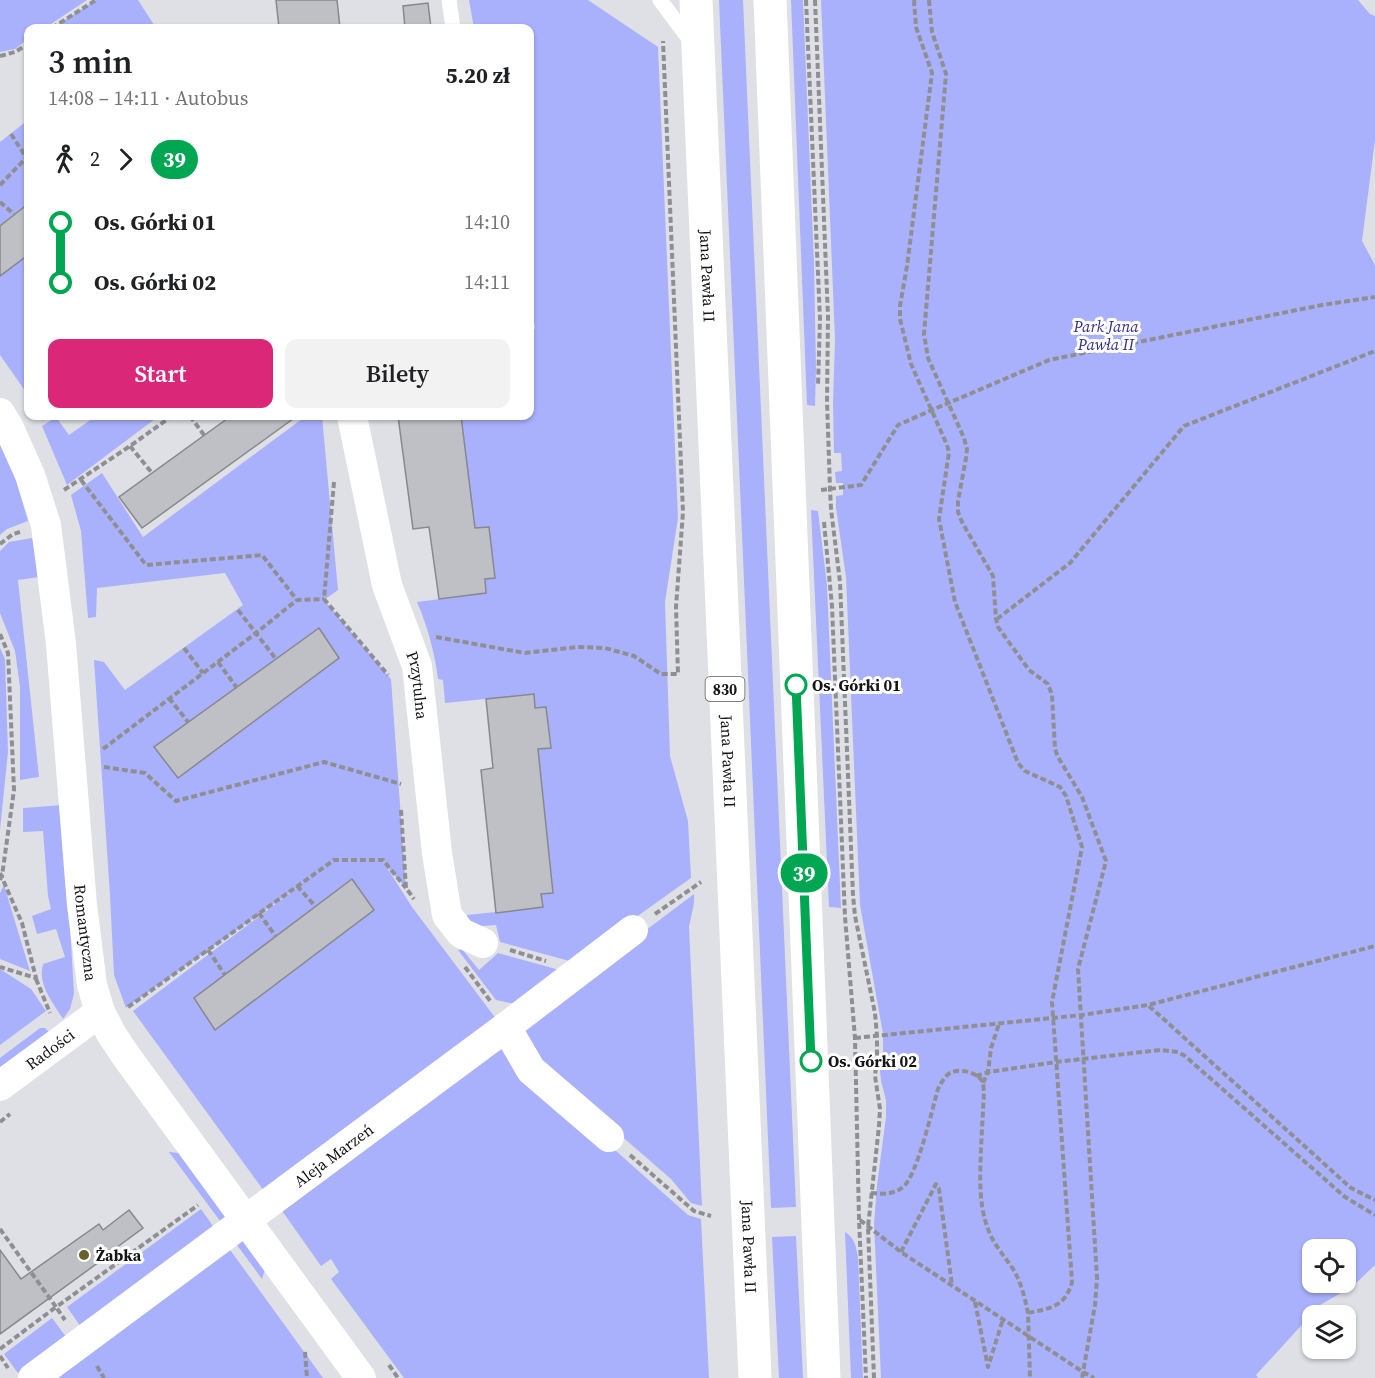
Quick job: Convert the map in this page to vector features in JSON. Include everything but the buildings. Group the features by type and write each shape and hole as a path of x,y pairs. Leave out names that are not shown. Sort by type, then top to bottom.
{"main road":[{"name":"Jana Pawła II","path":"696,0 755,1378"},
{"path":"770,0 824,1378"}],"street":[{"name":"Romantyczna","path":"12,419 46,525 61,644 87,950 92,985 113,1010 116,1042 361,1378"},
{"name":"Przytulna","path":"353,420 387,585 391,615 417,666 437,853 447,915 461,933 483,943"},
{"name":"Aleja Marzeń","path":"33,1378 633,930"},
{"name":"Radości","path":"0,1086 113,1010"},
{"path":"506,1027 531,1070 609,1137"}],"lane":[{"path":"449,0 452,24"},
{"path":"661,1 698,52"}],"path":[{"path":"58,24 96,0"},
{"path":"806,0 820,319 818,391"},
{"path":"815,0 828,317 827,401 830,489 840,582 854,906 873,1002 877,1036 875,1082 880,1118 868,1227 874,1378"},
{"path":"914,0 916,27 932,74 900,319 911,364 949,452 939,519 955,602 1017,763 1025,771 1060,787 1066,796 1082,847 1052,1002 1072,1282 1069,1292 1060,1304 1028,1313"},
{"path":"929,0 932,32 946,74 924,334 928,358 967,449 958,512 993,576 998,627 1029,670 1048,684 1052,695 1055,749 1082,797 1106,861 1078,969 1096,1278 1095,1305 1082,1378"},
{"path":"432,636 525,653 578,647 605,648 634,656 661,674 678,674 676,607 683,512 661,1"},
{"path":"0,56 15,52 24,46"},
{"path":"11,134 24,153"},
{"path":"0,185 24,160"},
{"path":"0,202 15,214"},
{"path":"820,479 821,490 861,485 898,425 1049,360 1322,305 1375,297"},
{"path":"996,619 1070,563 1184,426 1375,351"},
{"path":"64,491 166,420"},
{"path":"193,420 204,435"},
{"path":"130,446 152,473"},
{"path":"333,473 324,599 391,679"},
{"path":"81,480 146,565 262,555 297,600"},
{"path":"822,512 832,606 845,917 855,1038 866,1378"},
{"path":"0,544 21,531"},
{"path":"103,749 297,600 324,599"},
{"path":"238,610 276,660"},
{"path":"0,634 8,653 14,790 1,876 22,923 36,978 53,1019"},
{"path":"184,648 203,673"},
{"path":"218,662 237,688"},
{"path":"170,698 188,722"},
{"path":"104,767 145,773 176,801 324,762 399,784 398,773"},
{"path":"400,807 406,888"},
{"path":"113,1010 208,950 334,860 383,860 416,902"},
{"path":"633,930 701,882"},
{"path":"297,886 316,907"},
{"path":"259,913 276,936"},
{"path":"483,943 580,970"},
{"path":"855,1038 1082,1016 1148,1005 1375,946"},
{"path":"208,950 225,975"},
{"path":"459,959 501,1015 506,1027"},
{"path":"0,967 36,978"},
{"path":"1148,1005 1351,1188 1375,1200"},
{"path":"999,1023 991,1048 988,1072 983,1083 981,1204 990,1234 1021,1286 1028,1313 1030,1378"},
{"path":"976,1076 988,1072 1056,1062 1160,1050 1178,1052 1345,1197 1375,1215"},
{"path":"871,1193 892,1193 909,1182 942,1080 950,1073 958,1071 969,1072 983,1083"},
{"path":"609,1137 694,1211 711,1216"},
{"path":"900,1252 936,1184 939,1189 952,1285"},
{"path":"0,1228 56,1307 201,1203"},
{"path":"860,1219 900,1252 1095,1378"},
{"path":"975,1301 988,1367 1003,1319"},
{"path":"304,1345 307,1378"}],"green space":[{"path":"0,0 87,0 51,24 24,24 24,42 15,49 0,52"},
{"path":"96,0 138,0 153,24 58,24"},
{"path":"469,0 588,0 658,47 678,518 665,602 670,756 688,821 691,878 573,962 500,942 496,925 468,927 467,915 542,907 541,894 552,893 535,824 546,822 538,749 551,748 546,707 535,708 534,694 445,703 443,680 438,679 430,639 417,602 486,593 485,579 495,577 489,527 475,528 462,420 534,420 534,24 473,24"},
{"path":"719,0 743,0 796,1207 771,1208"},
{"path":"791,0 803,0 814,263 815,406 807,405"},
{"name":"Park Jana Pawła II","path":"821,0 1358,0 1370,14 1375,16 1375,140 1362,241 1375,265 1375,1265 1356,1283 1356,1239 1302,1239 1302,1293 1341,1293 1320,1305 1302,1305 1302,1325 1256,1375 1258,1378 881,1378 874,1223 886,1117 886,1100 880,1071 883,1034 860,905 846,577 836,508 836,496 843,495 843,483 836,483 835,472 842,471 841,453 834,453 835,339"},
{"path":"24,123 24,389 0,355 0,142"},
{"path":"51,420 58,420 69,435 90,420 154,420 67,485 42,426"},
{"path":"301,420 322,420 338,590 324,600 391,679 406,888 386,866 412,907 497,1020 264,1191 133,1011 305,882 126,1008 114,975 94,660 104,662 125,690 243,605 225,573 97,588 96,617 88,618 81,531 71,495 102,473 143,537"},
{"path":"0,442 13,470 28,521 7,529 0,535"},
{"path":"811,510 818,511 827,585 841,908 829,907"},
{"path":"32,538 39,577 18,580 39,777 20,780 20,687 15,651 0,613 0,551 9,542"},
{"path":"0,648 5,659 8,752 0,830"},
{"path":"63,805 74,994 70,1009 63,1019 47,993 42,972 43,964 65,957 56,929 37,934 32,916 51,909 43,831 23,832 23,808"},
{"path":"4,885 30,971 0,959 0,893"},
{"path":"694,894 689,927 702,1206 691,1203 671,1179 536,1062 515,1029"},
{"path":"462,949 479,970 498,953 563,971 520,1005 496,1000 458,950"},
{"path":"0,969 31,989 46,1011 0,1045"},
{"path":"40,1028 45,1028 49,1032 0,1067 0,1058"},
{"path":"496,1048 509,1051 688,1215 701,1219 709,1378 404,1378 331,1279 339,1272 331,1259 321,1266 280,1208"},
{"path":"169,1152 179,1153 230,1219 223,1225"},
{"path":"201,1209 215,1229 81,1327 67,1307"},
{"path":"845,1232 853,1240 858,1257 863,1378 851,1378"},
{"path":"240,1236 266,1267 262,1279 234,1241"},
{"path":"796,1236 803,1378 779,1378 772,1237"},
{"path":"228,1247 323,1378 49,1378"},
{"path":"52,1318 67,1338 18,1373 4,1354"}],"bus line":[{"name":"39","path":"796,685 811,1061"}],"place":[{"name":"Os. Górki 01","path":"796,685"},
{"name":"Os. Górki 02","path":"811,1061"},
{"name":"Żabka","path":"84,1255"}]}
